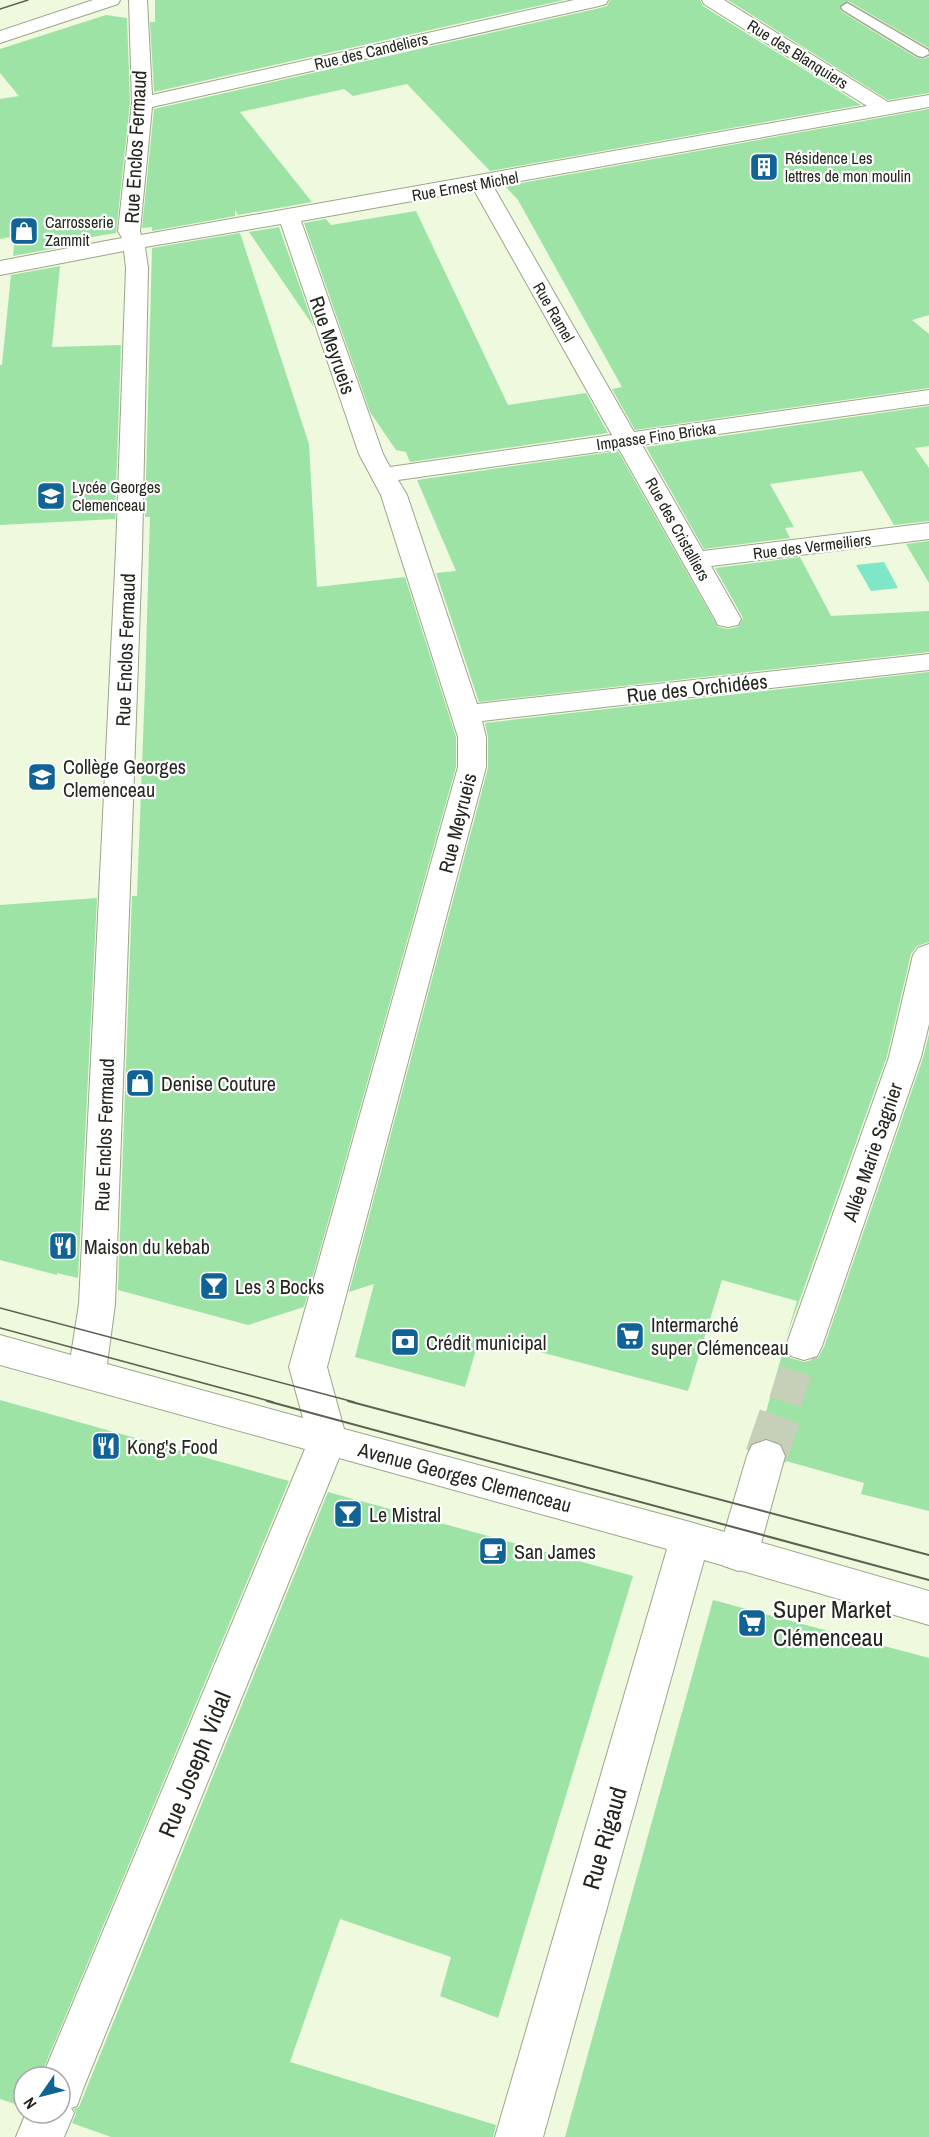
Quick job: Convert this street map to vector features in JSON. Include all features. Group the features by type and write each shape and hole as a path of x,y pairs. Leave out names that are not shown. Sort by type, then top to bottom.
{"street":[{"name":"Rue Enclos Fermaud","path":"87,1372 97,1304 128,574 137,268 134,242 129,231 142,103 138,0"},
{"name":"Rue des Candeliers","path":"142,103 600,0"},
{"name":"Rue des Blanquiers","path":"711,0 885,108"},
{"path":"0,37 100,2"},
{"name":"Rue Ernest Michel","path":"0,268 134,242 481,183 929,101"},
{"name":"Rue Ramel","path":"481,183 628,440"},
{"name":"Rue Meyrueis","path":"289,217 371,454 394,495 472,737 472,767 465,797 308,1367 328,1439"},
{"name":"Impasse Fino Bricka","path":"384,474 929,397"},
{"name":"Rue des Cristalliers","path":"628,440 728,619"},
{"name":"Rue des Vermeiliers","path":"695,560 929,531"},
{"name":"Rue des Orchidées","path":"465,714 929,662"},
{"name":"Allée Marie Sagnier","path":"804,1346 917,1060 929,955"},
{"name":"Avenue Georges Clemenceau","path":"0,1350 690,1539 929,1608"},
{"name":"Rue Joseph Vidal","path":"70,2065 328,1439"},
{"path":"738,1554 766,1456"},
{"name":"Rue Rigaud","path":"519,2137 690,1539"}],"lane":[{"path":"847,7 923,53"}],"water":[{"path":"884,562 898,588 871,591 856,565"}],"building":[{"path":"155,0 564,0 154,92 150,22 155,22"},
{"path":"610,0 700,0 703,6 861,105 490,171 407,84 353,96 344,89 240,112 312,202 238,215 235,210 235,216 152,231 152,227 142,228 154,109 600,8 607,6"},
{"path":"728,0 929,0 929,48 848,1 839,7 842,12 917,58 929,57 929,93 888,100"},
{"path":"106,15 127,18 130,103 116,233 62,242 62,247 13,256 15,236 0,239 0,99 19,96 0,73 0,49"},
{"path":"929,109 929,315 912,320 929,334 929,388 635,430 612,389 622,387 518,200 505,186"},
{"path":"416,211 508,405 586,393 608,433 410,462 406,452 396,450 370,412 304,223 326,219 331,225"},
{"path":"279,227 314,327 249,232"},
{"path":"240,233 309,444 317,587 405,577 456,737 456,767 304,1307 248,1325 118,1290 132,896 137,896 145,687 150,517 145,517 152,248"},
{"path":"60,266 52,347 121,345 115,519 0,525 0,365 2,365 11,275"},
{"path":"929,406 929,446 915,448 929,468 929,521 894,525 862,471 770,484 794,527 785,528 790,538 704,549 646,447"},
{"path":"618,451 718,627 728,629 738,627 743,618 715,568 800,557 831,616 929,611 929,652 479,702 436,573 456,571 417,480"},
{"path":"929,541 929,583 906,544"},
{"path":"929,672 929,942 917,946 911,954 887,1056 786,1338 797,1301 722,1280 688,1391 480,1336 465,1387 355,1357 374,1284 349,1292 488,768 488,737 485,723"},
{"path":"97,898 78,1278 0,1260 0,905"},
{"path":"929,1034 929,1511 861,1494 864,1483 786,1461 787,1455 781,1443 767,1438 758,1441 784,1347 790,1358 805,1362 818,1358 824,1347 923,1058"},
{"path":"0,1400 289,1481 45,2065 12,2065 12,2103 0,2099"},
{"path":"328,1492 633,1576 498,2018 440,1996 451,1957 340,1919 290,2062 496,2125 493,2137 111,2137 72,2123 76,2114 74,2109 79,2107"},
{"path":"713,1600 929,1658 929,2137 565,2137"}],"tunnel":[{"path":"785,1402 804,1346"},
{"path":"766,1456 785,1401"}],"tram line":[{"path":"0,9 28,0"},
{"path":"0,1308 354,1402"},
{"path":"0,1328 273,1402"},
{"path":"267,1401 929,1580"},
{"path":"348,1401 929,1555"}],"place":[{"name":"Résidence Les lettres de mon moulin","path":"764,167"},
{"name":"Carrosserie Zammit","path":"24,231"},
{"name":"Lycée Georges Clemenceau","path":"51,496"},
{"name":"Collège Georges Clemenceau","path":"42,777"},
{"name":"Denise Couture","path":"140,1083"},
{"name":"Maison du kebab","path":"63,1246"},
{"name":"Les 3 Bocks","path":"214,1286"},
{"name":"Intermarché super Clémenceau","path":"630,1336"},
{"name":"Crédit municipal","path":"405,1342"},
{"name":"Kong's Food","path":"106,1446"},
{"name":"Le Mistral","path":"348,1514"},
{"name":"San James","path":"493,1551"},
{"name":"Super Market Clémenceau","path":"752,1623"}]}
